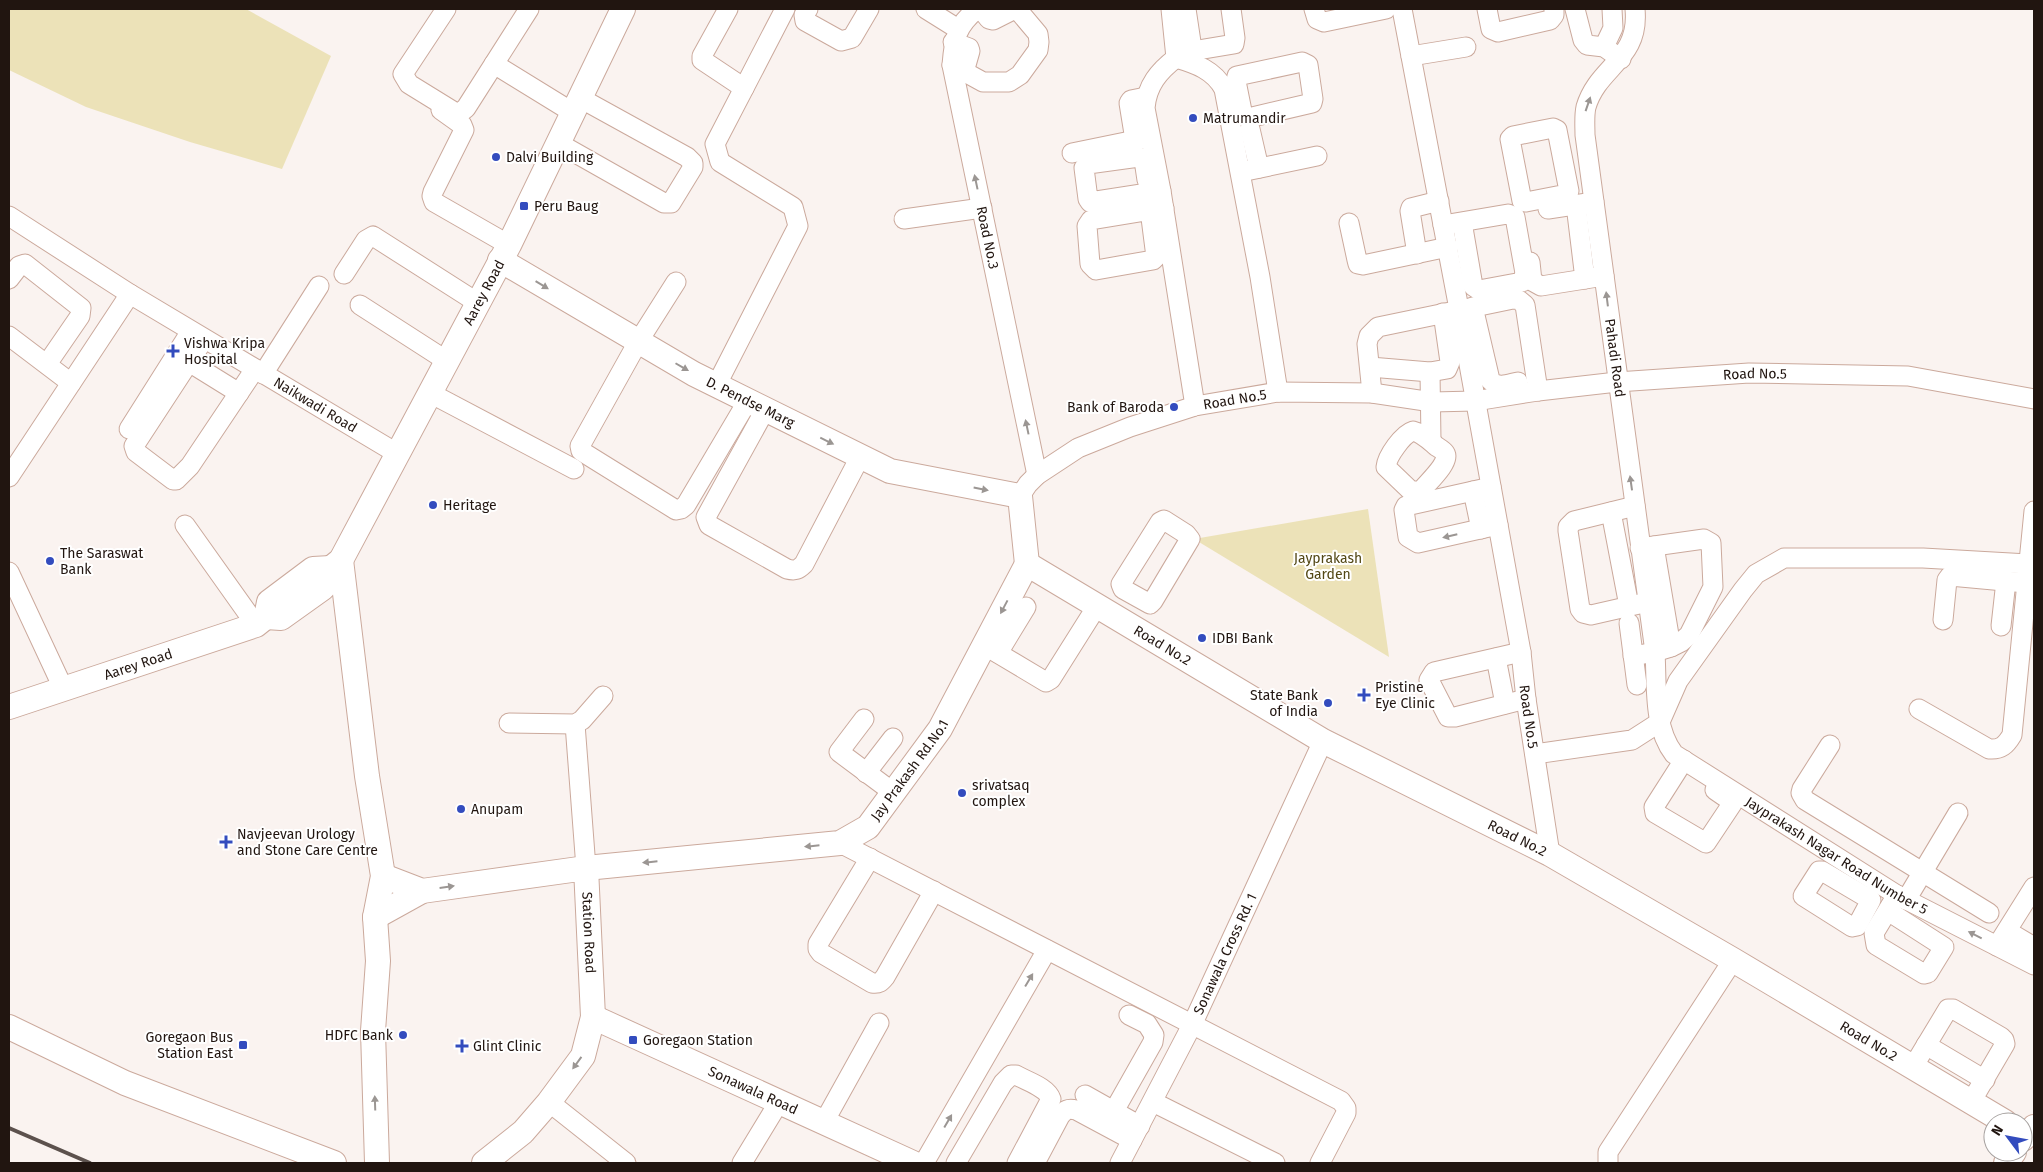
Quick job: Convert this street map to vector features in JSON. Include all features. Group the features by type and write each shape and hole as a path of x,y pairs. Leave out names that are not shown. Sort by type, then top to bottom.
{"street":[{"path":"446,9 403,74 410,84 450,110 461,112 466,108 529,9"},
{"name":"Aarey Road","path":"336,564 398,454 478,303 624,9"},
{"path":"728,9 702,56 702,60 744,88"},
{"path":"716,386 798,226 793,207 720,162 715,144 785,9"},
{"path":"808,9 804,15 805,21 841,41 852,38 869,9"},
{"path":"926,9 956,35 979,9 991,20 1016,9 1038,34 1040,42 1038,50 1020,75 1009,82 983,82 958,69"},
{"path":"1171,9 1187,57 1209,70 1220,81 1231,87"},
{"path":"1186,9 1187,57"},
{"path":"1195,406 1143,138 1145,108 1146,97 1151,84 1162,68 1187,57 1234,44 1235,38 1231,9"},
{"path":"1314,9 1317,19 1324,22 1386,9"},
{"name":"Road No.5","path":"1402,9 1443,225 1455,253 1458,310 1477,362 1475,400 1482,489 1489,527 1521,652 1526,699 1550,854"},
{"path":"1487,9 1491,29 1498,32 1550,20 1554,15 1554,9"},
{"path":"1575,9 1583,40 1587,45 1604,47 1621,59"},
{"path":"1604,47 1613,28 1612,9"},
{"name":"Pahadi Road","path":"1635,9 1636,16 1630,46 1621,59 1608,70 1592,94 1586,108 1585,135 1590,173 1585,204 1595,278 1617,382 1635,506 1647,547 1653,605 1663,649 1660,722"},
{"name":"Road No.3","path":"956,35 958,69 982,208 1037,475"},
{"path":"1411,56 1466,47"},
{"path":"1239,122 1243,116 1248,118 1311,104 1313,99 1308,65 1302,62 1239,75 1231,87 1239,122 1250,170 1278,392"},
{"path":"494,64 687,157 693,163 693,167 671,203 664,203 558,143"},
{"path":"391,80 462,125 464,130 461,138 432,196 434,202 504,252"},
{"path":"1239,122 1309,116"},
{"path":"1555,128 1560,140 1567,178 1570,191 1567,194 1526,202 1521,200 1511,137 1555,128"},
{"path":"1560,140 1585,135"},
{"path":"1072,153 1143,138"},
{"path":"1250,170 1317,156"},
{"path":"1567,178 1590,173"},
{"path":"1156,200 1091,220 1087,226 1090,264 1096,270 1153,260 1162,243"},
{"path":"1417,254 1411,208 1439,201"},
{"path":"1585,204 1528,212 1524,219 1532,281 1535,285 1541,286 1595,278"},
{"path":"904,219 982,208"},
{"path":"1443,225 1508,214 1515,217 1525,278 1522,282 1479,290 1475,288 1455,253 1462,222"},
{"name":"Naikwadi Road","path":"9,216 130,294 398,454"},
{"path":"1349,222 1358,264 1363,265 1417,254 1455,253"},
{"path":"344,274 366,240 373,236 478,303"},
{"name":"D. Pendse Marg","path":"504,252 638,342 716,386 860,457 890,471 1020,496"},
{"path":"9,279 20,266 25,264 81,308 80,316 47,364"},
{"path":"676,282 638,342 580,446 581,451 676,510 686,505 756,406"},
{"path":"198,335 189,362 134,446 136,452 173,480 176,480 190,466 239,393 259,371 318,286"},
{"path":"9,477 130,294"},
{"path":"1372,393 1367,344 1369,336 1378,327 1513,299 1519,300 1525,305 1537,384 1495,385 1477,362"},
{"path":"360,305 447,361"},
{"path":"1370,367 1430,372 1446,369 1450,362 1458,310"},
{"path":"127,432 198,335"},
{"path":"9,336 71,383"},
{"path":"189,362 239,393"},
{"path":"1430,372 1432,402 1431,441"},
{"name":"Road No.5","path":"1020,496 1037,475 1078,448 1130,427 1195,406 1278,392 1372,393 1432,402 1475,400 1537,384 1617,382 1749,373 1908,376 2034,399"},
{"path":"430,393 574,469"},
{"path":"756,406 706,517 710,524 787,569 793,571 799,569 804,564 860,457"},
{"path":"1482,489 1406,506 1404,510 1408,537 1418,543 1489,527"},
{"path":"1020,496 1027,564"},
{"path":"1635,506 1574,521 1568,527 1580,609 1586,615 1629,614 1653,605"},
{"path":"1919,710 1989,749 1997,749 2006,745 2012,735 2034,511"},
{"path":"1611,512 1629,614 1637,685"},
{"path":"185,525 261,621 270,602 313,569 336,564 383,876 375,917 378,961 373,1031 377,1163"},
{"path":"1633,656 1663,649 1681,642 1689,635 1713,587 1710,543 1704,539 1647,547"},
{"path":"1535,754 1632,740 1660,722 1678,681 1743,590 1756,574 1784,558 1923,558 2027,573"},
{"name":"Road No.2","path":"1027,564 1324,741 1550,854 1733,960 1988,1112"},
{"name":"Jay Prakash Rd.No.1","path":"586,868 840,843 868,827 940,729 991,649 1027,564"},
{"path":"9,572 64,690"},
{"path":"1943,620 1947,580 1950,576 2006,581 2027,573"},
{"path":"2001,626 2006,581"},
{"path":"1119,619 1134,595"},
{"path":"1026,607 991,649 1044,682 1049,681 1097,606"},
{"name":"Aarey Road","path":"9,708 261,621"},
{"path":"1521,652 1434,672 1429,680 1448,717 1455,717 1526,699"},
{"path":"1496,658 1505,704"},
{"path":"510,723 575,724 582,720 603,696"},
{"path":"864,719 840,752 894,793"},
{"name":"Jayprakash Nagar Road Number 5","path":"1660,722 1667,746 1682,764 1726,793 1822,848 1867,887 1897,902 2002,939 2034,959"},
{"path":"375,917 422,891 586,868 575,724"},
{"path":"866,773 893,738"},
{"name":"Sonawala Cross Rd. 1","path":"1120,1163 1192,1025 1324,741"},
{"path":"1830,745 1801,793 1804,800 1989,913"},
{"path":"1682,764 1654,806 1655,813 1706,843 1732,804 1726,793"},
{"path":"1897,902 1923,872 1958,813"},
{"path":"1822,848 1840,821"},
{"path":"840,843 1344,1104 1346,1113 1320,1163"},
{"path":"870,858 818,944 818,949 821,953 872,983 882,982 934,892"},
{"name":"Station Road","path":"484,1163 523,1132 549,1102 583,1056 593,1017 586,868"},
{"path":"383,876 422,891"},
{"path":"2002,939 2034,887"},
{"path":"924,1163 1047,950"},
{"path":"1608,1163 1608,1152 1733,960"},
{"path":"1913,1067 1945,1012 1950,1008 2001,1037 2005,1044 1971,1102"},
{"path":"1114,1112 1153,1042 1154,1035 1147,1024 1129,1014"},
{"name":"Sonawala Road","path":"593,1017 824,1122 880,1156 913,1163"},
{"path":"824,1122 879,1024"},
{"path":"9,1027 126,1083 334,1163"},
{"path":"1926,1045 1985,1080"},
{"path":"956,1163 1006,1078 1011,1075 1016,1075 1045,1090 1051,1099 1017,1163"},
{"path":"1085,1095 1114,1112 1136,1133"},
{"path":"549,1102 626,1163"},
{"path":"742,1163 779,1102"},
{"path":"1153,1102 1275,1163"},
{"path":"1035,1163 1065,1110 1076,1110 1136,1133"}],"green space":[{"path":"9,9 246,9 331,56 282,169 190,142 86,107 9,70"},
{"name":"Jayprakash Garden","path":"1368,509 1389,657 1194,539"}],"railway":[{"path":"9,1128 90,1163"}],"place":[{"name":"Matrumandir","path":"1193,118"},
{"name":"Dalvi Building","path":"496,157"},
{"name":"Peru Baug","path":"524,206"},
{"name":"Vishwa Kripa Hospital","path":"173,351"},
{"name":"Bank of Baroda","path":"1174,407"},
{"name":"Heritage","path":"433,505"},
{"name":"The Saraswat Bank","path":"50,561"},
{"name":"IDBI Bank","path":"1202,638"},
{"name":"Pristine Eye Clinic","path":"1364,695"},
{"name":"State Bank of India","path":"1328,703"},
{"name":"srivatsaq complex","path":"962,793"},
{"name":"Anupam","path":"461,809"},
{"name":"Navjeevan Urology and Stone Care Centre","path":"226,842"},
{"name":"HDFC Bank","path":"403,1035"},
{"name":"Goregaon Station","path":"633,1040"},
{"name":"Goregaon Bus Station East","path":"243,1045"},
{"name":"Glint Clinic","path":"462,1046"}]}
